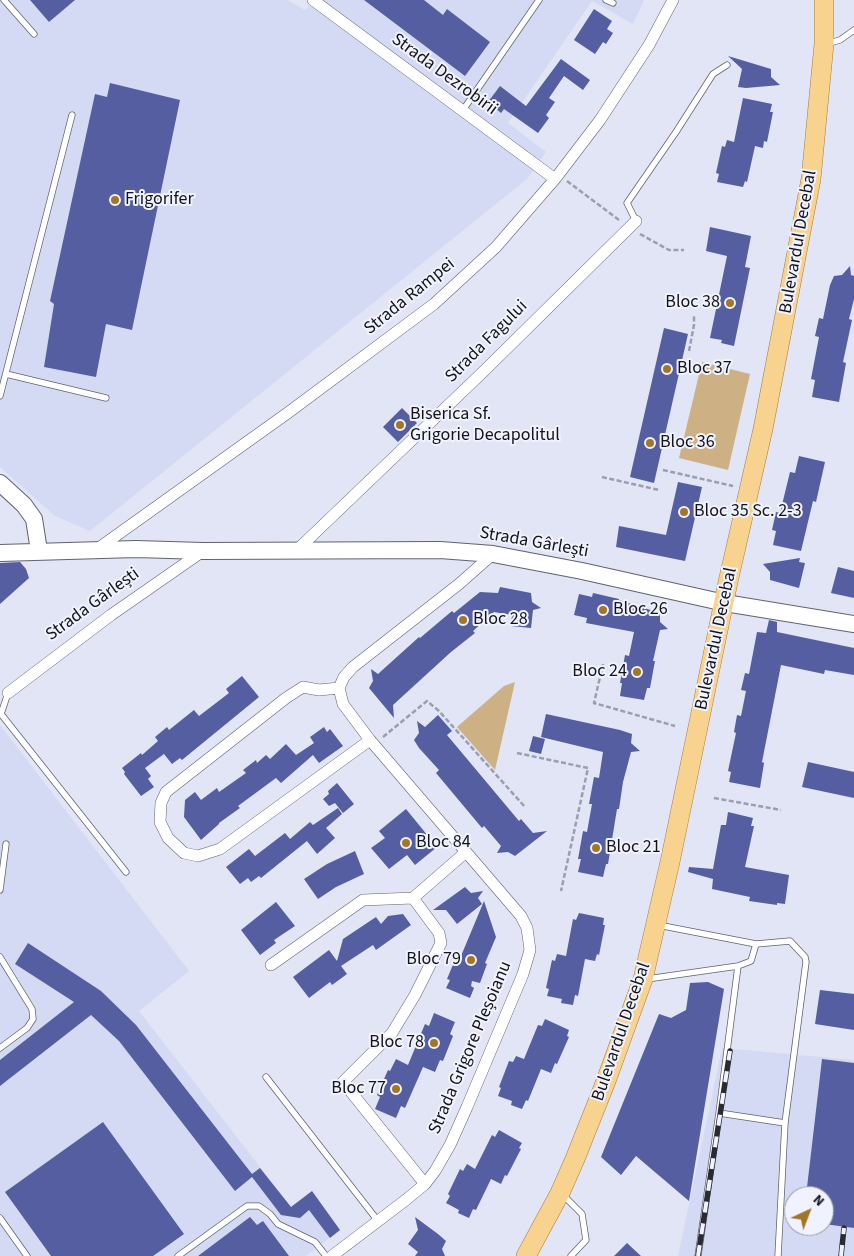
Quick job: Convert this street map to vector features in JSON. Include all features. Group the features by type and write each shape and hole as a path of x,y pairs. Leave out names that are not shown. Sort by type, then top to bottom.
{"main road":[{"name":"Bulevardul Decebal","path":"526,1256 560,1192 606,1081 643,979 656,925 728,582 775,370 812,178 824,44 824,0"}],"street":[{"name":"Strada Dezrobirii","path":"312,0 557,176"},
{"name":"Strada Rampei","path":"96,550 289,412 434,304 496,247 557,176 610,105 649,45 673,0"},
{"name":"Strada Fagului","path":"297,550 450,404 632,224"},
{"path":"0,483 24,505 34,518 39,551"},
{"name":"Strada Gârlești","path":"0,552 136,549 202,551 440,550 493,554 582,571 724,603 854,624"},
{"name":"Strada Gârlești","path":"8,693 111,615 202,551"},
{"path":"372,742 220,849 198,856 184,853 168,838 160,822 161,803 166,792 294,692 303,687 319,690 339,688 344,677 353,667 459,584 493,554"},
{"name":"Strada Grigore Pleșoianu","path":"332,1256 425,1184 450,1145 464,1114 523,974 530,950 527,928 521,916 372,742 343,704 339,688"},
{"path":"270,965 363,900 413,898 466,852"},
{"path":"413,898 439,933 441,943 415,995 392,1034 343,1082 425,1184"}],"lane":[{"path":"4,0 34,34"},
{"path":"463,110 539,0"},
{"path":"606,0 613,3"},
{"path":"824,44 840,40 854,30"},
{"path":"632,224 626,203 676,132 713,74 727,65"},
{"path":"0,396 72,115"},
{"path":"6,374 106,398"},
{"path":"8,693 2,714 126,872"},
{"path":"0,890 6,844"},
{"path":"656,925 756,944 790,941 805,957 806,962 784,1123 778,1256"},
{"path":"643,979 738,966 750,961 756,944"},
{"path":"0,957 32,1009 33,1019 27,1028 0,1048"},
{"path":"698,1256 738,966"},
{"path":"266,1076 378,1222"},
{"path":"719,1113 784,1123"},
{"path":"560,1192 582,1214 586,1240 571,1256"},
{"path":"178,1256 247,1206 259,1206 270,1214 278,1224 315,1242 326,1256"},
{"path":"0,1218 27,1256"}],"path":[{"path":"557,176 669,250 684,250"},
{"path":"689,351 694,314"},
{"path":"664,470 749,490"},
{"path":"602,477 659,490"},
{"path":"603,664 594,703 675,726"},
{"path":"372,742 427,701 439,711 525,807"},
{"path":"517,753 588,768 562,891"},
{"path":"714,798 781,810"}],"shaded area":[{"path":"0,0 287,0 305,10 317,0 644,0 633,24 592,1 508,123 546,152 527,179 90,531 55,516 0,467"},
{"path":"702,362 750,374 728,470 679,458"},
{"path":"515,682 495,770 457,727 504,686"},
{"path":"0,725 189,971 139,1011 291,1207 312,1191 340,1230 306,1256 0,1256"},
{"path":"722,1048 854,1060 854,1256 678,1256"}],"building":[{"path":"30,0 75,0 49,22"},
{"path":"364,0 424,0 443,15 447,9 490,42 465,76"},
{"path":"594,9 612,21 607,29 613,33 606,44 603,42 595,54 574,40"},
{"path":"728,56 771,69 771,77 780,85 738,87 742,69"},
{"path":"561,59 590,80 583,90 564,76 549,98 555,102 546,115 549,118 538,133 504,109 501,113 488,102 500,86 526,106"},
{"name":"Frigorifer","path":"110,83 180,100 132,330 106,324 96,377 44,367 54,304 50,301 95,94 107,97"},
{"path":"743,98 772,104 770,112 773,112 767,142 764,141 763,148 755,146 747,182 745,181 743,187 717,182 719,174 716,173 722,146 725,147 727,140 734,142"},
{"name":"Bloc 38","path":"710,227 751,236 745,267 750,268 734,346 721,343 722,340 710,338 727,256 706,251"},
{"path":"850,266 851,275 854,276 854,299 849,319 852,320 843,362 846,363 839,402 812,397 815,380 811,379 819,337 815,336 819,318 823,319 830,285 834,276 842,275"},
{"path":"664,328 688,334 654,483 630,477"},
{"name":"Biserica Sf. Grigorie Decapolitul","path":"402,408 417,423 398,442 383,427"},
{"path":"799,456 825,462 816,502 813,501 801,551 773,545 776,531 772,530 776,512 780,513 790,472 795,473"},
{"name":"Bloc 35 Sc. 2-3","path":"678,482 702,487 685,561 616,547 619,526 666,535"},
{"path":"800,558 799,562 805,563 799,588 770,580 770,572 763,564"},
{"path":"20,562 26,569 29,578 0,604 0,563"},
{"path":"838,567 854,571 854,598 831,593"},
{"path":"500,587 531,593 532,602 541,608 533,610 531,628 511,626 512,615 494,612 473,631 475,633 451,652 393,705 394,718 369,688 373,681 371,669 378,674 419,637 452,611 454,613 480,592 498,593"},
{"path":"593,593 619,599 660,613 660,622 668,629 660,630 653,661 655,661 650,688 647,688 644,700 620,696 622,683 620,683 625,655 629,656 634,632 586,623 587,618 574,615 579,594 592,597"},
{"path":"769,620 777,622 777,632 854,648 854,675 825,670 824,674 781,665 762,762 764,763 760,788 729,782 731,772 728,771 736,733 734,732 737,715 741,716 746,691 741,690 745,673 749,674 757,632 766,633"},
{"path":"242,676 259,697 182,760 180,758 172,764 164,754 145,768 151,776 148,779 154,787 141,796 124,774 125,772 122,768 141,753 142,755 158,741 155,737 167,727 169,730 194,710 199,716 229,693 226,689"},
{"path":"546,714 632,734 631,743 640,751 631,752 623,782 619,809 617,809 608,864 606,864 603,877 578,872 581,859 578,859 583,831 587,832 592,804 589,804 594,777 599,778 603,752 541,737"},
{"path":"438,715 452,731 447,735 519,821 521,819 533,833 547,831 515,856 508,852 497,853 501,846 484,826 482,828 436,773 439,770 414,740 419,733 417,721 425,727"},
{"path":"324,727 327,732 330,729 343,746 319,763 313,755 281,783 276,778 238,806 240,808 219,823 201,840 184,817 185,800 195,792 201,800 217,788 219,792 246,773 243,770 256,760 257,763 266,755 270,759 286,744 296,755 314,743 310,737"},
{"path":"533,736 545,739 541,754 529,751"},
{"path":"808,762 854,772 854,798 802,787"},
{"path":"337,783 354,804 343,813 335,803 329,806 323,799 329,794 328,791"},
{"path":"338,808 342,814 326,828 335,838 317,854 307,841 261,878 259,876 251,882 248,878 240,884 226,867 249,849 255,856 285,833 290,839 310,822 313,825"},
{"name":"Bloc 84","path":"406,809 437,847 415,865 407,855 389,869 371,848 385,838 379,831"},
{"path":"728,812 753,818 751,826 754,826 745,867 789,875 785,904 777,903 777,905 749,901 750,897 712,889 713,879 688,872 689,867 713,869 721,825 726,825"},
{"path":"355,851 364,874 336,887 318,899 304,879 327,864"},
{"path":"465,887 471,893 483,891 478,898 482,904 457,924 446,910 433,910"},
{"name":"Bloc 79","path":"484,901 496,937 485,963 487,964 480,983 472,981 471,986 474,988 470,998 446,988 450,980 447,979 457,955 461,956"},
{"path":"276,902 295,926 274,940 276,943 260,955 241,930"},
{"path":"579,913 604,918 603,925 605,925 599,955 597,954 595,961 585,959 578,996 575,995 573,1005 561,1003 562,999 547,996 549,989 546,988 552,960 555,961 557,954 566,956 573,919 576,920"},
{"path":"403,914 411,925 376,950 373,945 341,966 347,974 332,985 330,982 309,998 293,977 329,950 337,961 343,939 376,917 381,924 388,916"},
{"path":"28,943 101,991 136,1025 252,1174 260,1168 291,1207 312,1191 340,1230 330,1238 309,1210 300,1218 281,1215 252,1177 235,1191 119,1041 91,1015 0,1086 0,1060 74,1002 15,964"},
{"path":"708,982 724,989 689,1201 636,1156 621,1175 601,1157 659,1014 671,1018 686,1010 690,983"},
{"path":"820,990 854,994 854,1030 815,1024"},
{"path":"434,1013 455,1022 450,1034 453,1036 443,1061 440,1060 435,1072 423,1067 405,1108 401,1106 396,1118 375,1109 380,1097 377,1095 388,1070 390,1071 396,1059 408,1065 425,1024 429,1026"},
{"path":"545,1019 569,1030 567,1036 569,1037 551,1073 541,1069 528,1101 526,1100 522,1109 511,1105 512,1101 498,1096 501,1088 499,1087 509,1061 513,1062 516,1056 524,1059 538,1025 542,1026"},
{"path":"822,1059 854,1063 854,1228 834,1225 834,1186 807,1186"},
{"path":"103,1122 184,1234 153,1256 51,1256 5,1192"},
{"path":"499,1130 522,1143 519,1148 521,1149 501,1184 491,1179 476,1210 473,1209 469,1218 458,1213 459,1210 446,1203 450,1196 448,1194 460,1169 463,1171 467,1164 475,1169 492,1135 495,1137"},
{"path":"250,1217 257,1225 263,1221 289,1256 198,1256"},
{"path":"415,1217 446,1241 442,1249 445,1256 415,1256 418,1252 408,1244 418,1230"},
{"path":"627,1243 641,1256 614,1256"}],"railway":[{"path":"698,1256 730,1051"},
{"path":"841,1256 844,1228"}],"place":[{"name":"Frigorifer","path":"115,200"},
{"name":"Bloc 38","path":"730,303"},
{"name":"Bloc 37","path":"667,369"},
{"name":"Biserica Sf. Grigorie Decapolitul","path":"400,425"},
{"name":"Bloc 36","path":"650,443"},
{"name":"Bloc 35 Sc. 2-3","path":"684,512"},
{"name":"Bloc 26","path":"603,610"},
{"name":"Bloc 28","path":"463,620"},
{"name":"Bloc 24","path":"637,672"},
{"name":"Bloc 84","path":"406,843"},
{"name":"Bloc 21","path":"596,848"},
{"name":"Bloc 79","path":"471,960"},
{"name":"Bloc 78","path":"434,1043"},
{"name":"Bloc 77","path":"396,1089"}]}
